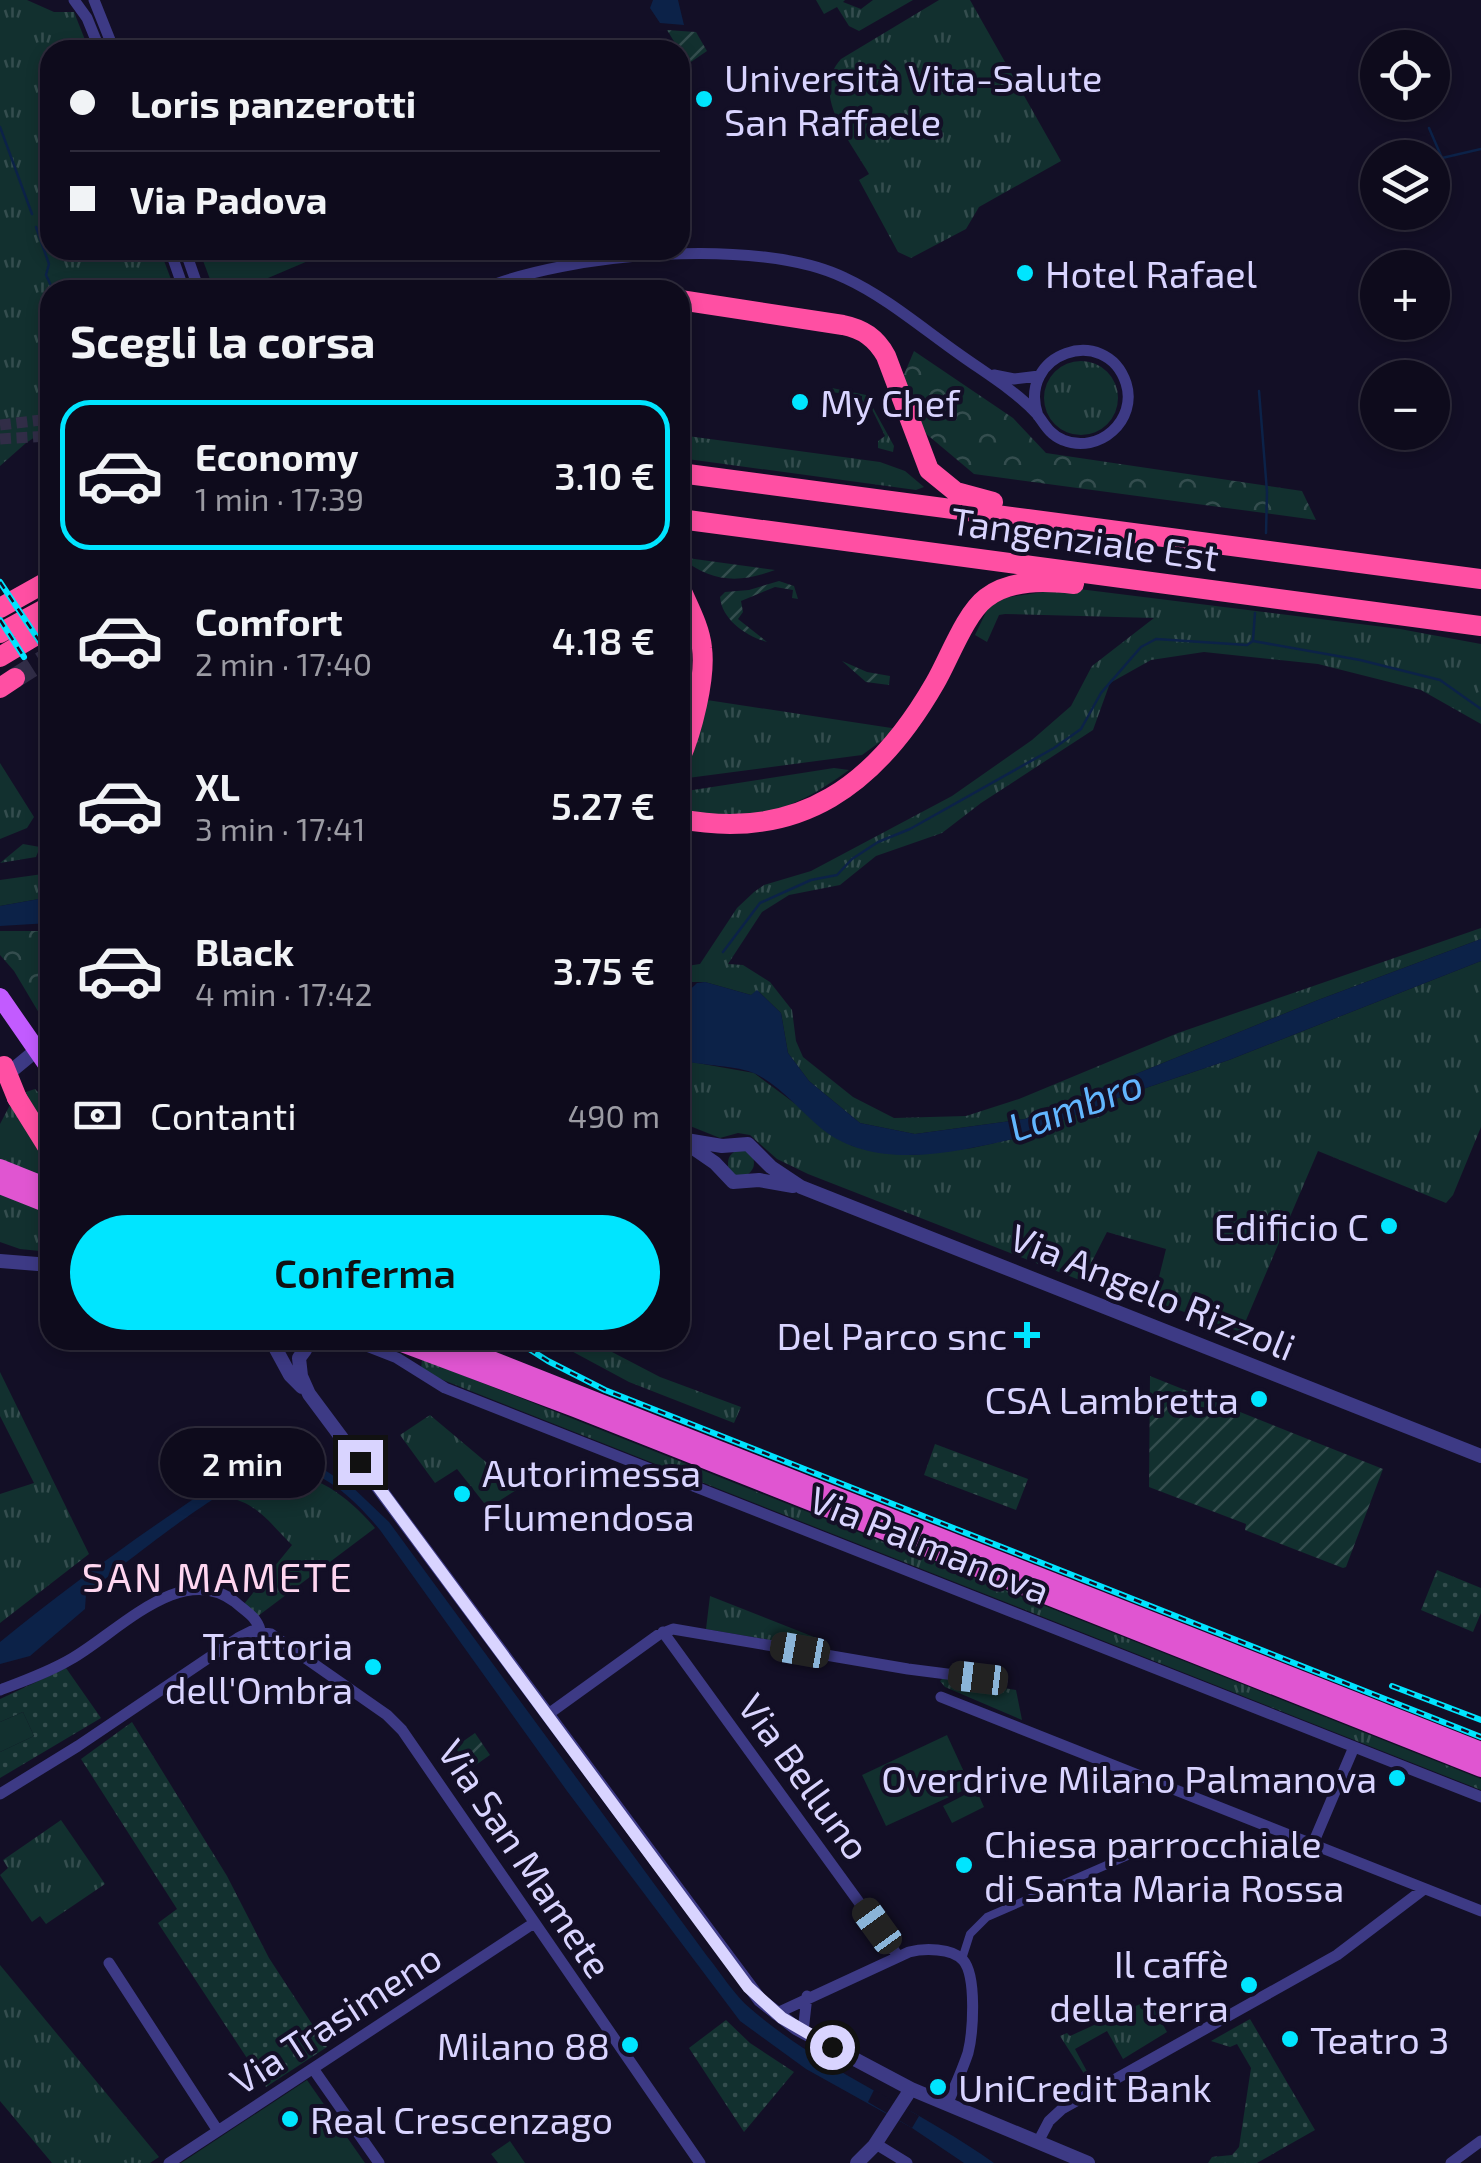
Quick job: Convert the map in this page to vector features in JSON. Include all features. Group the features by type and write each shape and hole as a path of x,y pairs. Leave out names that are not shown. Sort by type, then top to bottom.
{"highway":[{"path":"690,302 862,330 882,349 922,457 937,479 968,497 1023,508 1046,521"},
{"name":"Tangenziale Est","path":"690,474 1481,579"},
{"name":"Tangenziale Est","path":"690,520 1481,626"},
{"path":"690,820 722,826 756,824 812,808 851,782 904,730 974,612 995,592 1015,585 1054,582 1142,591 1176,584"},
{"path":"0,608 40,586"},
{"path":"0,633 40,611"},
{"path":"690,614 703,650 690,720"},
{"path":"0,657 40,633"},
{"path":"1,1068 40,1134"},
{"path":"0,1168 40,1184"},
{"path":"0,1185 40,1201"},
{"name":"Via Palmanova","path":"420,1350 1481,1768"},
{"name":"Via Palmanova","path":"466,1350 1481,1751"}],"main road":[{"path":"0,997 40,1049"}],"street":[{"path":"74,0 96,40"},
{"path":"94,0 110,40"},
{"path":"690,254 797,262 835,273 877,295 979,368 1062,440 1091,443 1116,429 1125,414 1128,397 1119,370 1090,351 1059,356 1039,376 1034,393 1038,416"},
{"path":"512,280 556,266 595,260"},
{"path":"979,368 1014,380 1039,376"},
{"path":"1,1068 40,1056"},
{"name":"Via Angelo Rizzoli","path":"690,1141 722,1146 747,1144 771,1167 801,1187 1481,1456"},
{"path":"722,1172 720,1157 732,1144"},
{"name":"Via Angelo Rizzoli","path":"690,1145 715,1162 732,1182 759,1180 801,1187"},
{"path":"748,1182 759,1169 758,1153"},
{"path":"0,1254 28,1264"},
{"path":"0,1261 40,1265"},
{"path":"278,1350 294,1379 360,1462 748,1987 775,2014 911,2089 1088,2163"},
{"path":"280,1350 289,1360 302,1350"},
{"path":"303,1350 302,1379 309,1394"},
{"name":"Via Palmanova","path":"374,1350 399,1360 440,1386 1481,1797"},
{"path":"343,1462 360,1462"},
{"name":"Via San Mamete","path":"0,1690 64,1663 144,1610 183,1590 203,1588 222,1593 254,1618 260,1630 285,1642 400,1727 700,2163"},
{"path":"547,1715 663,1632 673,1629 1002,1680"},
{"path":"0,1794 238,1638 260,1630"},
{"name":"Via Belluno","path":"663,1632 898,1956"},
{"path":"942,1697 1481,1912"},
{"path":"1312,1846 1354,1747"},
{"path":"947,2105 965,2060 971,2030 971,1986 962,1959 972,1931 988,1912 1139,1850"},
{"path":"1038,2142 1058,2112 1337,1955 1424,1890"},
{"name":"Via Trasimeno","path":"168,2163 534,1924"},
{"path":"775,2014 898,1956 927,1950 962,1959"},
{"path":"109,1963 218,2130"},
{"path":"804,2032 807,1996"},
{"path":"314,2070 379,2163"},
{"path":"857,2163 880,2138 911,2089"},
{"path":"1054,2149 1058,2112"},
{"path":"880,2138 907,2163"},
{"path":"1451,2163 1481,2141"}],"green space":[{"path":"0,0 27,0 54,12 74,12 85,40 40,40 40,260 164,260 171,280 40,280 40,434 0,466"},
{"path":"816,0 845,0 861,9 873,0 913,0 859,31 849,26 837,7 824,14"},
{"path":"939,0 970,0 1061,161 979,207 966,229 911,258 898,252 859,180 869,174 836,118 829,87 841,59"},
{"path":"667,30 696,32 707,51 690,63 690,40 673,40"},
{"path":"203,260 310,260 264,280 210,280"},
{"path":"914,351 1013,418 1046,453 1302,491 1316,520 974,474 918,427 903,377"},
{"path":"1081,361 1107,372 1118,398 1107,424 1081,435 1055,424 1044,398 1055,372"},
{"path":"832,388 866,395 894,446 893,452 878,448 878,441 885,436 868,401 862,402 862,396 831,392"},
{"path":"690,436 880,462 905,471 924,487 916,490 690,459"},
{"path":"690,558 775,570 737,579 714,576 691,565"},
{"path":"779,581 794,586 798,599 792,598 793,590 775,587 741,601 743,612 738,619 767,642 743,631 725,613 720,597 725,592"},
{"path":"1071,588 1400,629 1481,644 1481,724 1421,690 1318,664 1204,652 1151,660 1110,683 1093,730 942,833 876,856 840,885 789,895 762,912 728,964 743,965 770,982 792,1010 796,1041 803,1057 853,1097 894,1118 966,1116 1019,1099 1178,1033 1481,928 1481,939 1318,1000 1025,1119 915,1134 860,1123 809,1081 788,1053 781,1013 758,991 751,995 705,982 690,982 690,966 700,964 737,908 764,885 811,871 952,796 1032,740 1071,706 1092,666 1154,618 1005,614 999,615 987,642 975,635 988,608 1002,598"},
{"path":"842,661 867,672 890,676 889,685 866,682"},
{"path":"707,700 898,729 862,755 690,778"},
{"path":"0,763 34,817 27,828 0,839"},
{"path":"834,768 849,770 809,796 750,815 690,812 690,790"},
{"path":"23,844 40,847 36,857 0,863"},
{"path":"40,874 40,899 0,906 0,880"},
{"path":"0,931 40,931 40,1015 14,971 0,955"},
{"path":"1481,961 1481,1127 1453,1195 1446,1203 1318,1151 1241,1332 1153,1301 1166,1249 1107,1232 1082,1281 808,1174 777,1159 750,1135 738,1133 720,1138 690,1126 690,1062 754,1073 852,1146 913,1155 1017,1138"},
{"path":"35,1089 40,1094 40,1123 23,1093"},
{"path":"10,1105 40,1149 40,1178 0,1162 0,1124"},
{"path":"741,1150 750,1154 754,1163 750,1172 741,1176 732,1172 728,1163 732,1154"},
{"path":"0,1193 40,1209 40,1251 0,1242"},
{"path":"570,1350 608,1350 660,1377 741,1407 734,1423 629,1382"},
{"path":"422,1359 1481,1779 1481,1790 438,1378 421,1369"},
{"path":"0,1372 89,1554 0,1623 0,1494 34,1483 0,1416"},
{"path":"1150,1376 1383,1469 1346,1567 1245,1530 1246,1524 1149,1487"},
{"path":"430,1415 518,1489 488,1508 457,1469 435,1483 400,1435"},
{"path":"935,1444 1028,1479 1016,1510 924,1475"},
{"path":"276,1469 305,1476 331,1489 375,1528 258,1616 244,1604 292,1545 251,1506 219,1499 260,1474"},
{"path":"1437,1570 1481,1588 1481,1613 1473,1632 1421,1610"},
{"path":"710,1596 819,1639 816,1648 706,1629"},
{"path":"66,1668 101,1718 0,1778 0,1752 34,1736 23,1712 0,1722 0,1699"},
{"path":"943,1678 1016,1690 1022,1720 945,1687 940,1681"},
{"path":"23,1712 34,1736 0,1752 0,1722"},
{"path":"132,1722 227,1876 269,1958 327,2047 266,2087 158,1923 177,1909 81,1759"},
{"path":"475,1733 490,1755 470,1769 455,1747"},
{"path":"947,1735 971,1787 886,1826 862,1775"},
{"path":"976,1789 984,1807 952,1823 943,1806"},
{"path":"61,1820 105,1884 46,1924 40,1916 32,1922 0,1875 8,1868 3,1860"},
{"path":"0,1965 159,2157 150,2163 52,2163 0,2101"},
{"path":"1149,2000 1167,2032 1123,2059 1107,2031 1075,2049 1091,2079 1088,2080 1060,2036 1070,2036"},
{"path":"1250,2019 1315,2130 1257,2163 1208,2163 1212,2157 1232,2155 1239,2147 1251,2068 1237,2044 1230,2047 1211,2041"},
{"path":"726,2020 750,2043 794,2072 744,2132 689,2048"},
{"name":"Real Crescenzago","path":"307,2080 365,2163 181,2163"},
{"path":"510,2141 525,2163 498,2163 491,2154"}],"water":[{"path":"653,0 678,0 684,25 660,23 650,8"},
{"path":"40,899 40,924 0,926 0,906"},
{"name":"Lambro","path":"1481,939 1481,961 1017,1138 943,1153 867,1151 822,1129 783,1092 756,1074 690,1062 690,990 705,982 751,995 757,990 781,1013 788,1053 809,1081 860,1123 915,1134 1025,1119 1318,1000"},
{"path":"265,1457 306,1462 342,1482 345,1480 389,1522 745,2003 809,2052 994,2163 964,2163 912,2128 806,2069 740,2021 567,1791 380,1530 349,1497 323,1479 309,1472 279,1468 237,1485 86,1594 85,1609 30,1656 0,1664 0,1642 44,1607 200,1495"}],"pier":[{"path":"874,2090 919,2116 912,2128 868,2102"}],"waterway":[{"path":"0,127 32,214"},
{"path":"1429,128 1442,158 1481,149"},
{"path":"36,227 40,238"},
{"path":"48,260 48,280"},
{"path":"1259,391 1267,492 1266,533"},
{"path":"1253,640 1255,613"},
{"path":"723,952 760,903 811,880 837,875 852,859 878,842 910,829 1081,729 1101,693 1141,647 1156,639 1247,645 1253,641 1360,660 1440,680 1481,709"}],"tunnel":[{"path":"0,425 40,420"},
{"path":"0,439 40,437"},
{"path":"15,678 40,662"}],"railway":[{"path":"0,582 40,642"},
{"path":"0,620 24,657"},
{"path":"531,1350 605,1390 1481,1737"},
{"path":"1392,1686 1481,1720"}],"place":[{"name":"Università Vita-Salute San Raffaele","path":"704,99"},
{"name":"Hotel Rafael","path":"1025,273"},
{"name":"My Chef","path":"800,402"},
{"name":"Edificio C","path":"1389,1226"},
{"name":"Del Parco snc","path":"1027,1335"},
{"name":"CSA Lambretta","path":"1259,1399"},
{"name":"Autorimessa Flumendosa","path":"462,1494"},
{"name":"Trattoria dell'Ombra","path":"373,1667"},
{"name":"Overdrive Milano Palmanova","path":"1397,1778"},
{"name":"Chiesa parrocchiale di Santa Maria Rossa","path":"964,1865"},
{"name":"Il caffè della terra","path":"1249,1985"},
{"name":"Teatro 3","path":"1290,2039"},
{"name":"Milano 88","path":"630,2045"},
{"name":"UniCredit Bank","path":"938,2087"},
{"name":"Real Crescenzago","path":"290,2119"}],"district":[{"name":"SAN MAMETE","path":"218,1576"}],"route":[{"path":"360,1462 748,1987 764,2005 796,2028 832,2047"}]}
